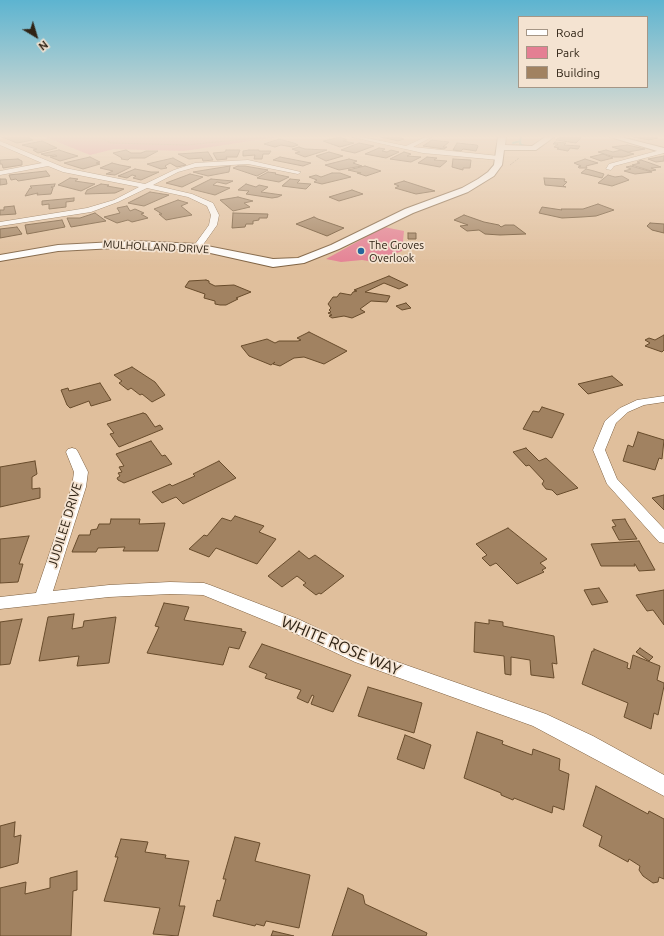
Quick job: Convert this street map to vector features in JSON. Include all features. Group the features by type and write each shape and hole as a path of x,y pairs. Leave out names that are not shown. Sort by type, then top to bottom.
{"main road":[{"name":"MULHOLLAND DRIVE","path":"0,258 58,248 97,244 134,244 197,247 272,263 300,261 314,257 409,211 465,190 480,181"}],"street":[{"path":"116,181 190,195 210,205 215,215 214,225 197,247"},
{"path":"0,224 88,210 116,201 157,181"},
{"path":"664,399 640,402 624,410 611,421 599,450 612,481 664,538"},
{"name":"JUDILEE DRIVE","path":"42,599 79,487 81,472 72,452"},
{"name":"WHITE ROSE WAY","path":"0,603 109,591 170,588 204,589 292,624 361,657 475,696 539,720 586,743 664,786"}],"green space":[{"path":"384,227 404,231 402,251 374,262 362,260 341,262 326,259"}],"building":[{"path":"0,181 6,181 7,184 0,185"},
{"path":"65,181 95,184 81,191 58,185"},
{"path":"172,181 195,181 182,187 166,183"},
{"path":"208,181 233,181 226,184 217,182 213,185 230,188 215,195 191,189"},
{"path":"288,181 299,181 297,183 311,184 306,189 282,186"},
{"path":"316,181 336,181 322,184 314,182"},
{"path":"404,181 435,191 416,194 395,188 399,186 394,184"},
{"path":"544,181 567,182 563,186 566,187 545,185"},
{"path":"601,181 627,181 612,186 598,183"},
{"path":"55,184 54,187 51,187 53,188 51,194 37,195 38,193 25,196 30,188 32,188 30,186"},
{"path":"101,184 124,189 115,193 85,194 87,190"},
{"path":"246,184 256,187 259,185 268,187 261,192 282,195 272,198 246,194 249,191 238,190"},
{"path":"352,190 363,194 339,201 329,197"},
{"path":"150,192 169,195 144,206 128,203"},
{"path":"238,197 253,201 244,203 250,207 233,211 220,200"},
{"path":"74,198 74,201 66,202 66,207 49,209 49,204 42,205 42,201"},
{"path":"178,200 188,203 181,206 192,215 166,220 159,214 162,214 154,209"},
{"path":"598,204 614,210 596,216 562,218 539,213 542,207 562,210 561,209 583,209"},
{"path":"14,206 16,214 0,215 0,210 4,210 4,207"},
{"path":"127,206 130,211 135,209 144,213 141,214 148,218 132,222 128,220 117,223 104,217 120,213 117,208"},
{"path":"95,213 106,221 71,227 67,218 80,218"},
{"path":"233,213 268,214 267,218 259,218 259,220 253,221 253,224 246,224 245,227 232,228"},
{"path":"464,215 484,222 499,225 501,227 505,225 514,225 526,234 500,235 485,234 479,230 467,231 460,226 468,225 454,220"},
{"path":"314,217 344,228 327,236 296,224"},
{"path":"62,220 65,227 27,234 25,225"},
{"path":"650,223 664,224 664,233 652,230 647,226"},
{"path":"17,227 22,234 0,238 0,229"},
{"path":"408,233 416,233 416,239 408,239"},
{"path":"389,276 408,285 399,289 384,283 365,292 390,296 387,302 371,301 360,309 365,312 352,318 344,316 332,318 329,316 332,315 328,313 331,312 329,310 331,308 328,304 333,297 337,297 340,293 351,295 353,292 357,291 354,290"},
{"path":"206,280 215,286 234,285 251,292 236,298 238,299 226,305 220,305 215,304 215,301 204,298 205,294 185,287 189,281"},
{"path":"406,303 411,308 402,310 396,306"},
{"path":"309,332 347,351 324,364 304,357 294,358 280,366 273,364 275,362 271,365 249,356 241,346 267,339 275,343 279,341 298,341 301,340 297,338"},
{"path":"664,335 664,350 662,352 645,346 650,343 645,340 649,338 655,340"},
{"path":"132,367 155,382 165,395 152,402 142,394 140,395 131,388 128,390 119,383 122,381 114,375"},
{"path":"612,376 623,385 588,394 578,384"},
{"path":"100,383 111,400 91,406 89,401 70,408 67,405 61,390 68,388 69,391"},
{"path":"542,407 564,414 552,438 523,429 533,411 539,412"},
{"path":"143,413 146,414 155,427 160,425 163,429 119,447 110,434 114,433 107,424"},
{"path":"638,432 664,440 662,459 659,458 655,470 623,461 628,445 633,447"},
{"path":"151,441 162,456 165,455 172,464 124,483 118,480 117,478 120,476 118,473 122,472 119,467 124,466 116,454"},
{"path":"526,448 539,461 546,458 578,488 557,495 552,490 546,489 542,484 544,481 529,465 526,466 513,452"},
{"path":"35,461 37,474 32,477 32,489 40,488 40,498 0,507 0,467"},
{"path":"219,461 236,478 183,504 176,497 162,503 152,492 170,484 172,486 195,476 193,474"},
{"path":"664,495 664,510 652,498"},
{"path":"235,516 264,526 259,532 276,539 257,564 216,548 209,557 189,549 204,535 207,536 222,518 231,521"},
{"path":"111,519 140,519 139,524 165,523 158,551 123,551 125,547 98,548 96,552 72,552 79,535 90,535 91,530 97,529 99,524 110,524"},
{"path":"625,519 637,539 619,540 612,527 616,526 612,520"},
{"path":"508,528 547,559 540,563 546,568 542,570 544,572 517,584 496,563 490,566 482,558 487,555 476,544"},
{"path":"29,536 19,564 23,564 18,582 0,583 0,539"},
{"path":"639,541 655,570 639,571 635,564 635,566 601,566 591,544"},
{"path":"299,551 309,559 315,555 344,576 321,594 319,593 316,595 303,585 306,583 297,576 282,587 268,576"},
{"path":"599,588 608,602 592,605 584,590"},
{"path":"664,590 664,625 653,610 647,611 636,595"},
{"path":"164,603 189,607 184,620 242,629 241,631 246,632 239,649 229,647 223,665 147,653 159,627 155,626"},
{"path":"74,614 72,629 83,627 84,621 116,617 109,663 77,666 79,656 39,661 48,617"},
{"path":"22,619 10,664 0,665 0,622"},
{"path":"489,620 503,622 503,626 554,636 557,664 552,663 554,678 531,675 530,660 511,657 511,675 505,674 504,656 474,652 475,622 489,624"},
{"path":"262,644 351,675 333,712 311,704 314,696 312,695 308,703 297,698 301,690 265,678 267,674 249,667"},
{"path":"640,648 653,657 649,661 636,652"},
{"path":"594,649 628,663 627,668 630,669 633,655 660,666 657,680 664,683 664,686 658,715 654,713 651,729 624,717 628,703 582,684 592,651 594,651"},
{"path":"368,687 422,703 414,733 358,716"},
{"path":"477,732 503,741 502,744 532,755 533,749 560,759 559,770 569,774 564,810 553,806 552,813 514,798 513,800 501,795 501,793 464,778"},
{"path":"405,735 431,745 424,769 397,759"},
{"path":"596,786 648,814 649,811 664,819 664,879 659,877 658,882 653,883 643,876 639,870 640,866 629,859 628,862 599,846 602,836 583,826"},
{"path":"15,822 14,837 21,835 18,863 0,868 0,826"},
{"path":"235,837 260,843 255,861 310,875 299,928 266,921 264,926 256,924 255,926 213,916 217,900 220,901 226,879 223,879"},
{"path":"121,839 148,842 145,852 166,855 165,858 189,861 179,906 185,906 178,936 153,934 160,908 104,901 118,857 115,857"},
{"path":"77,871 77,890 73,891 71,936 0,936 0,888 26,882 25,894 50,888 50,878"},
{"path":"348,888 363,895 365,904 427,933 426,936 332,936"},
{"path":"273,931 294,936 271,936"}],"place":[{"name":"The Groves Overlook","path":"361,251"}]}
